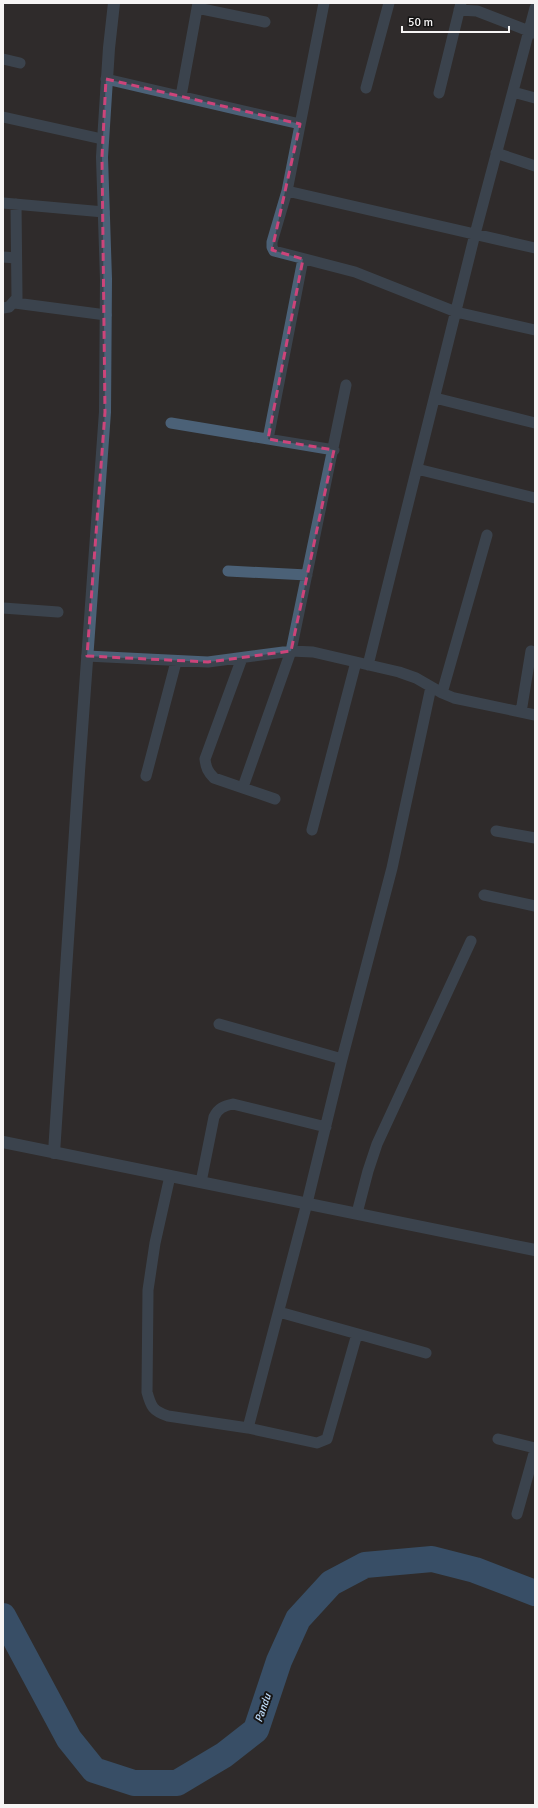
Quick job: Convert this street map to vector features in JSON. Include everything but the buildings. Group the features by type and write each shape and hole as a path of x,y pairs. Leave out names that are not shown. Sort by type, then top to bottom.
{"street":[{"path":"54,1153 87,656 105,412 106,279 102,139 106,79 114,3"},
{"path":"324,3 287,191 272,246 274,251 355,272 456,312 535,330"},
{"path":"366,88 389,3"},
{"path":"181,96 198,6 265,22"},
{"path":"439,93 460,7 477,11 532,32"},
{"path":"368,664 475,234 513,92 532,32 535,8"},
{"path":"3,60 20,63"},
{"path":"106,79 300,124"},
{"path":"513,92 535,98"},
{"path":"3,117 102,139"},
{"path":"496,154 535,166"},
{"path":"287,191 535,248"},
{"path":"3,203 104,212"},
{"path":"3,308 9,307 15,303 17,298 16,204"},
{"path":"3,257 16,258"},
{"path":"268,439 303,259"},
{"path":"15,303 106,315"},
{"path":"243,788 291,651 334,450 346,385"},
{"path":"435,398 535,423"},
{"path":"171,423 334,450"},
{"path":"417,470 535,498"},
{"path":"442,694 488,536"},
{"path":"228,572 307,575"},
{"path":"3,608 58,612"},
{"path":"87,656 176,662 208,662 291,651 313,652 399,672 416,678 442,694 535,715"},
{"path":"521,712 531,651"},
{"path":"242,658 205,759 206,767 208,772 214,778 275,799"},
{"path":"146,776 176,662"},
{"path":"312,830 356,662"},
{"path":"248,1428 392,868 431,687"},
{"path":"496,831 535,838"},
{"path":"484,895 535,906"},
{"path":"357,1213 375,1149 471,941"},
{"path":"219,1024 342,1059"},
{"path":"201,1182 214,1117 216,1111 223,1106 233,1104 326,1127"},
{"path":"3,1142 535,1250"},
{"path":"170,1176 155,1243 148,1290 147,1392 150,1404 157,1413 248,1428 317,1443 327,1439 357,1334"},
{"path":"279,1312 426,1353"},
{"path":"498,1439 535,1449 516,1514"}],"highlighted area":[{"path":"106,79 300,124 272,250 303,259 268,439 334,450 291,651 208,662 87,656 105,412 102,157"}],"waterway":[{"name":"Pandu","path":"3,1616 69,1739 94,1770 134,1783 177,1783 224,1755 256,1730 279,1661 298,1619 331,1583 365,1565 432,1559 475,1570 535,1593"}]}
